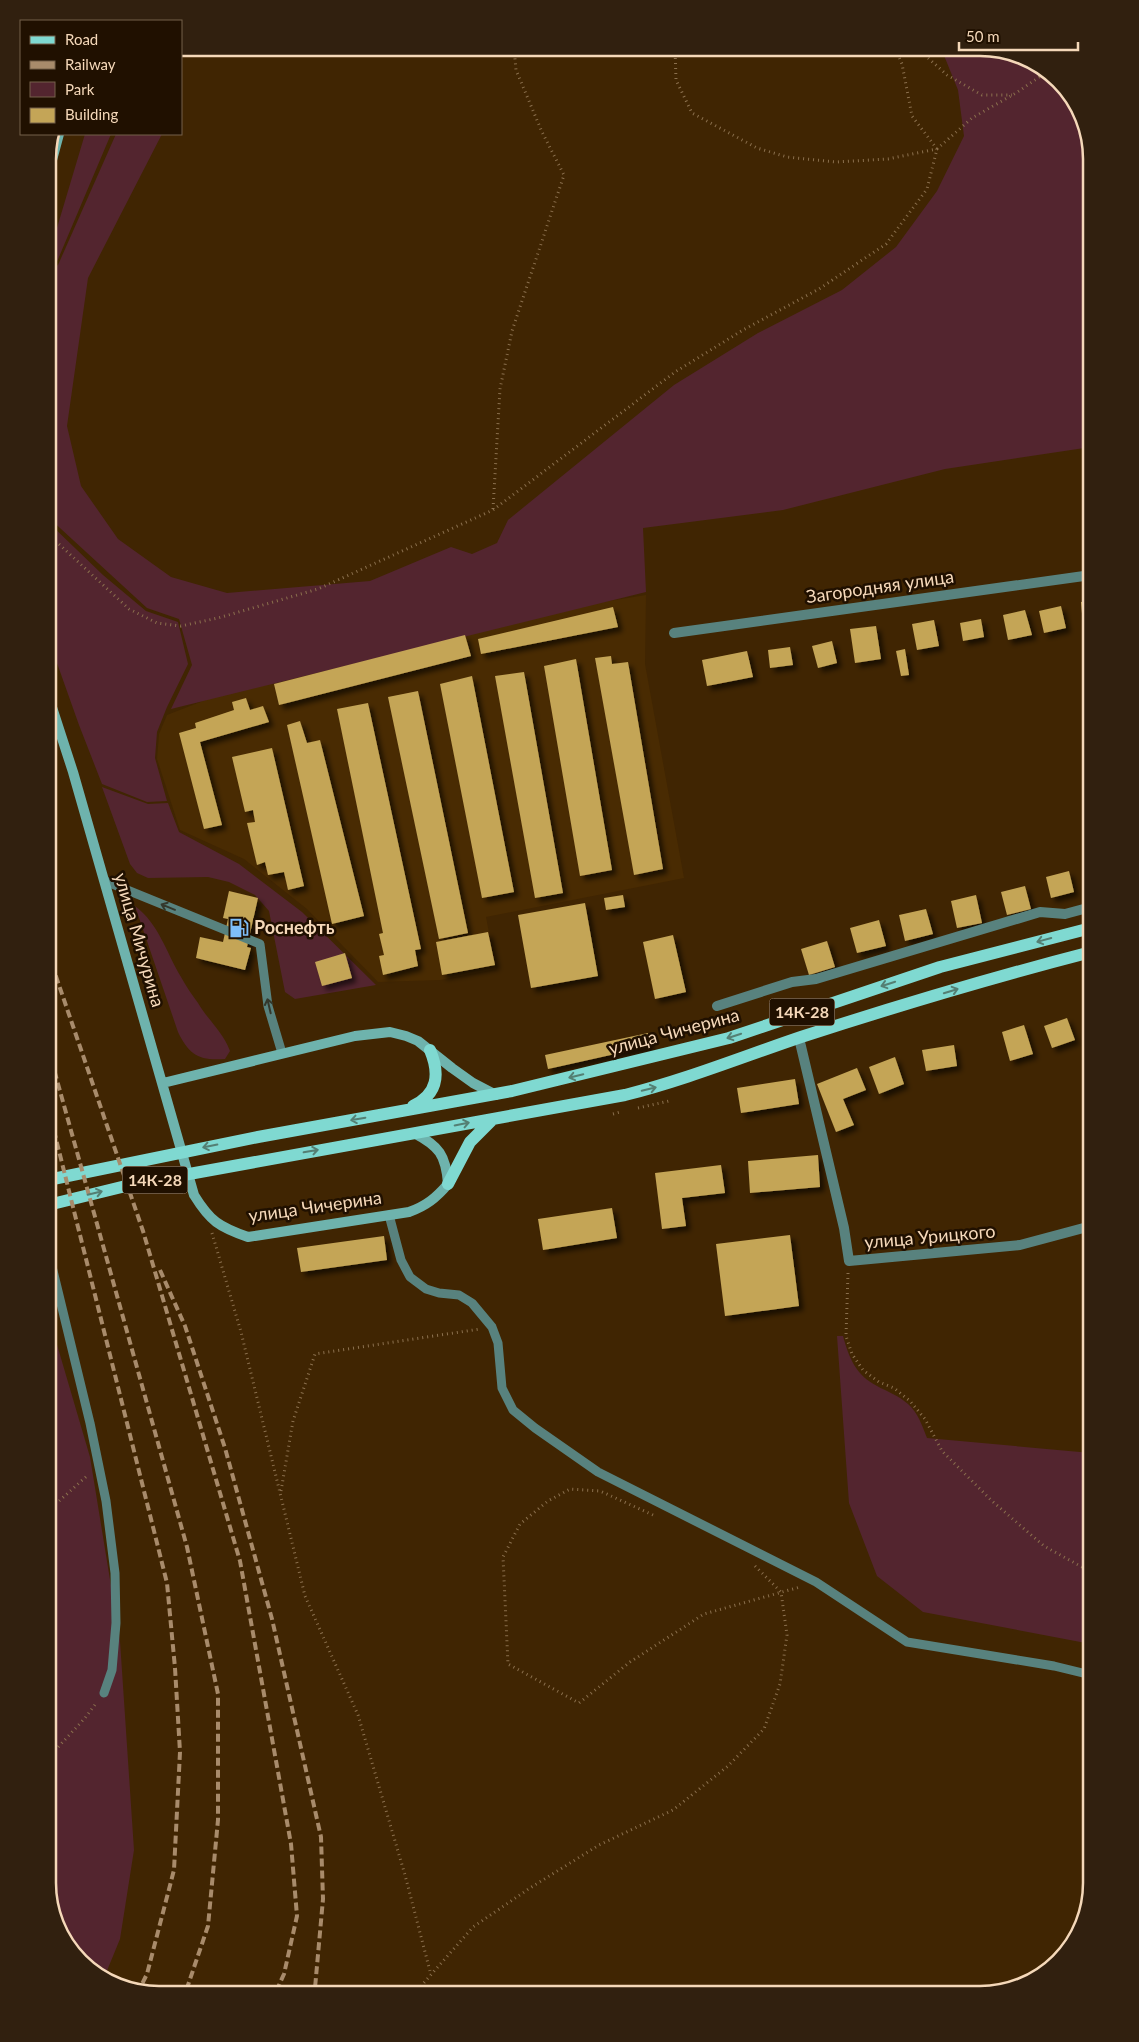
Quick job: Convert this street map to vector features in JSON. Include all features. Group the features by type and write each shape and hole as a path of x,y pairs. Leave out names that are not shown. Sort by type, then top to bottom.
{"main road":[{"name":"улица Мичурина","path":"56,720 164,1083 194,1195"},
{"name":"улица Чичерина","path":"56,1178 258,1137 496,1095 729,1038 940,967 1083,930"},
{"name":"14К-28","path":"56,1203 134,1184 625,1095 654,1088 799,1038 1012,972 1083,954"},
{"path":"164,1083 355,1036 390,1032 418,1041 452,1068 496,1095"},
{"path":"406,1110 425,1100 435,1084 436,1066 430,1050"},
{"path":"448,1184 470,1142 495,1118"},
{"path":"414,1133 430,1141 442,1154 447,1169 448,1184"},
{"name":"улица Чичерина","path":"194,1195 206,1214 224,1229 248,1237 409,1212 424,1206 437,1197 448,1184"}],"street":[{"name":"Загородняя улица","path":"674,633 1083,576"},
{"path":"717,1006 792,982 816,979 1040,912 1065,914 1083,909"},
{"name":"улица Урицкого","path":"799,1038 844,1228 849,1261 1020,1245 1083,1228"}],"lane":[{"path":"105,881 260,944 268,1006 282,1053"},
{"path":"389,1214 401,1260 410,1277 426,1290 459,1295 472,1303 492,1327 498,1344 502,1388 513,1410 535,1428 598,1472 816,1582 907,1642 1054,1666 1083,1673"},
{"path":"56,1283 90,1423 106,1501 115,1574 116,1623 112,1670 104,1693"}],"path":[{"path":"493,510 500,389 512,332 564,175 542,132 516,70 515,56"},
{"path":"675,56 676,80 692,113 757,148 787,157 836,162 888,159 937,149 972,118 1041,76"},
{"path":"898,56 902,64 912,116 937,149"},
{"path":"926,56 947,75 982,95 1012,95"},
{"path":"56,541 129,609 157,623 181,626 218,618 318,589 493,510 676,372 743,330 819,289 886,244 927,188 937,149"},
{"path":"632,1109 669,1101"},
{"path":"613,1114 622,1111"},
{"path":"206,1214 241,1332 305,1596 358,1715 405,1875 431,1975"},
{"path":"849,1261 846,1336 852,1354 863,1370 879,1382 894,1388 910,1401 925,1419 942,1451 992,1501 1044,1546 1083,1567"},
{"path":"280,1494 293,1421 315,1354 492,1327"},
{"path":"56,1504 98,1466"},
{"path":"662,1519 600,1490 570,1489 548,1501 520,1524 503,1557 508,1664 579,1703 630,1662 704,1614 816,1582"},
{"path":"421,1986 473,1927 530,1888 599,1845 673,1810 728,1766 764,1729 780,1684 787,1634 780,1592 750,1560"},
{"path":"56,1750 86,1718 104,1693"}],"shaded area":[{"path":"646,595 645,664 684,878 486,917 496,969 440,980 378,982 307,909 244,859 180,830 157,759 159,734 167,715 244,685 277,655"}],"green space":[{"path":"944,56 987,56 1000,58 1026,67 1043,77 1062,96 1075,120 1081,139 1083,159 1083,448 945,469 783,510 643,528 646,592 171,709 192,665 179,619 147,608 56,524 56,266 116,135 161,135 88,278 67,426 81,486 118,539 171,577 227,593 370,581 451,547 472,554 497,543 508,520 674,385 758,333 842,290 896,247 937,191 964,136 958,90"},
{"path":"85,135 111,135 56,264 56,231"},
{"path":"56,530 103,575 146,611 178,622 188,664 157,732 155,758 167,801 147,802 102,784 56,660"},
{"path":"102,787 148,804 168,803 179,832 239,864 302,912 376,985 295,999 285,992 269,911 255,895 229,882 208,877 148,878 137,873 130,864"},
{"path":"135,906 156,930 187,987 227,1044 230,1051 225,1059 208,1059 196,1055 182,1040"},
{"path":"837,1336 843,1336 854,1365 864,1377 908,1404 914,1411 927,1438 1083,1452 1083,1642 923,1612 877,1576 849,1503"},
{"path":"56,1341 90,1457 120,1641 134,1850 120,1939 107,1971 96,1965 77,1946 70,1934 62,1916 56,1890"}],"building":[{"path":"1081,602 1083,602 1083,625"},
{"path":"1061,606 1066,628 1044,633 1039,611"},
{"path":"613,607 618,627 481,654 478,639"},
{"path":"1025,610 1032,635 1008,640 1003,615"},
{"path":"981,619 984,637 963,641 960,623"},
{"path":"934,620 939,646 917,650 912,624"},
{"path":"876,626 881,659 855,663 850,629"},
{"path":"465,635 471,656 279,705 274,684"},
{"path":"832,641 837,663 818,668 812,646"},
{"path":"790,647 793,665 770,668 768,650"},
{"path":"905,649 909,675 901,676 896,651"},
{"path":"747,651 753,677 707,686 702,660"},
{"path":"611,656 612,664 628,662 663,869 634,875 595,658"},
{"path":"576,659 612,870 580,876 544,666"},
{"path":"524,672 563,893 535,898 495,676"},
{"path":"472,676 514,892 482,898 440,684"},
{"path":"418,691 468,933 439,939 388,697"},
{"path":"246,698 250,710 263,706 269,722 200,742 222,825 204,829 179,733 196,728 195,723 234,710 232,702"},
{"path":"368,703 421,949 415,950 418,966 383,975 379,956 384,955 379,934 383,933 337,709"},
{"path":"300,721 307,743 320,740 364,916 332,924 287,725"},
{"path":"272,748 304,886 288,890 284,872 268,875 265,862 257,865 247,823 255,822 253,810 245,812 232,757"},
{"path":"1069,871 1074,892 1051,898 1046,877"},
{"path":"1025,886 1031,909 1007,915 1001,892"},
{"name":"Роснефть","path":"229,891 258,898 247,947 251,948 245,970 196,958 200,937 223,942 228,919 223,918"},
{"path":"623,895 625,907 606,910 604,898"},
{"path":"976,895 982,923 957,928 951,901"},
{"path":"585,903 598,976 531,988 518,915"},
{"path":"926,909 933,934 905,941 899,915"},
{"path":"879,920 886,946 857,953 850,928"},
{"path":"488,932 495,965 442,975 436,942"},
{"path":"673,935 686,992 655,999 643,942"},
{"path":"827,941 835,967 809,975 801,949"},
{"path":"345,953 352,978 322,986 315,962"},
{"path":"1067,1018 1075,1040 1052,1048 1044,1026"},
{"path":"1024,1025 1033,1054 1010,1061 1002,1032"},
{"path":"648,1033 651,1046 548,1069 545,1055"},
{"path":"954,1045 957,1066 926,1071 922,1050"},
{"path":"895,1057 904,1084 879,1094 869,1067"},
{"path":"857,1068 866,1090 843,1099 854,1125 836,1132 817,1084"},
{"path":"795,1079 799,1104 741,1113 737,1088"},
{"path":"818,1155 820,1187 750,1193 748,1161"},
{"path":"721,1165 725,1193 682,1198 686,1226 662,1229 655,1173"},
{"path":"612,1208 617,1238 543,1250 538,1219"},
{"path":"790,1235 799,1306 725,1316 716,1244"},
{"path":"384,1236 387,1260 301,1272 297,1248"}],"railway":[{"path":"56,976 143,1231 240,1561 291,1844 297,1916 284,1974 279,1986"},
{"path":"56,1077 187,1547 218,1694 218,1820 208,1926 188,1986"},
{"path":"56,1139 167,1583 180,1752 174,1870 147,1974 142,1984"},
{"path":"160,1270 185,1326 225,1448 272,1619 321,1837 323,1899 315,1986"}],"place":[{"name":"Роснефть","path":"239,928"}]}
